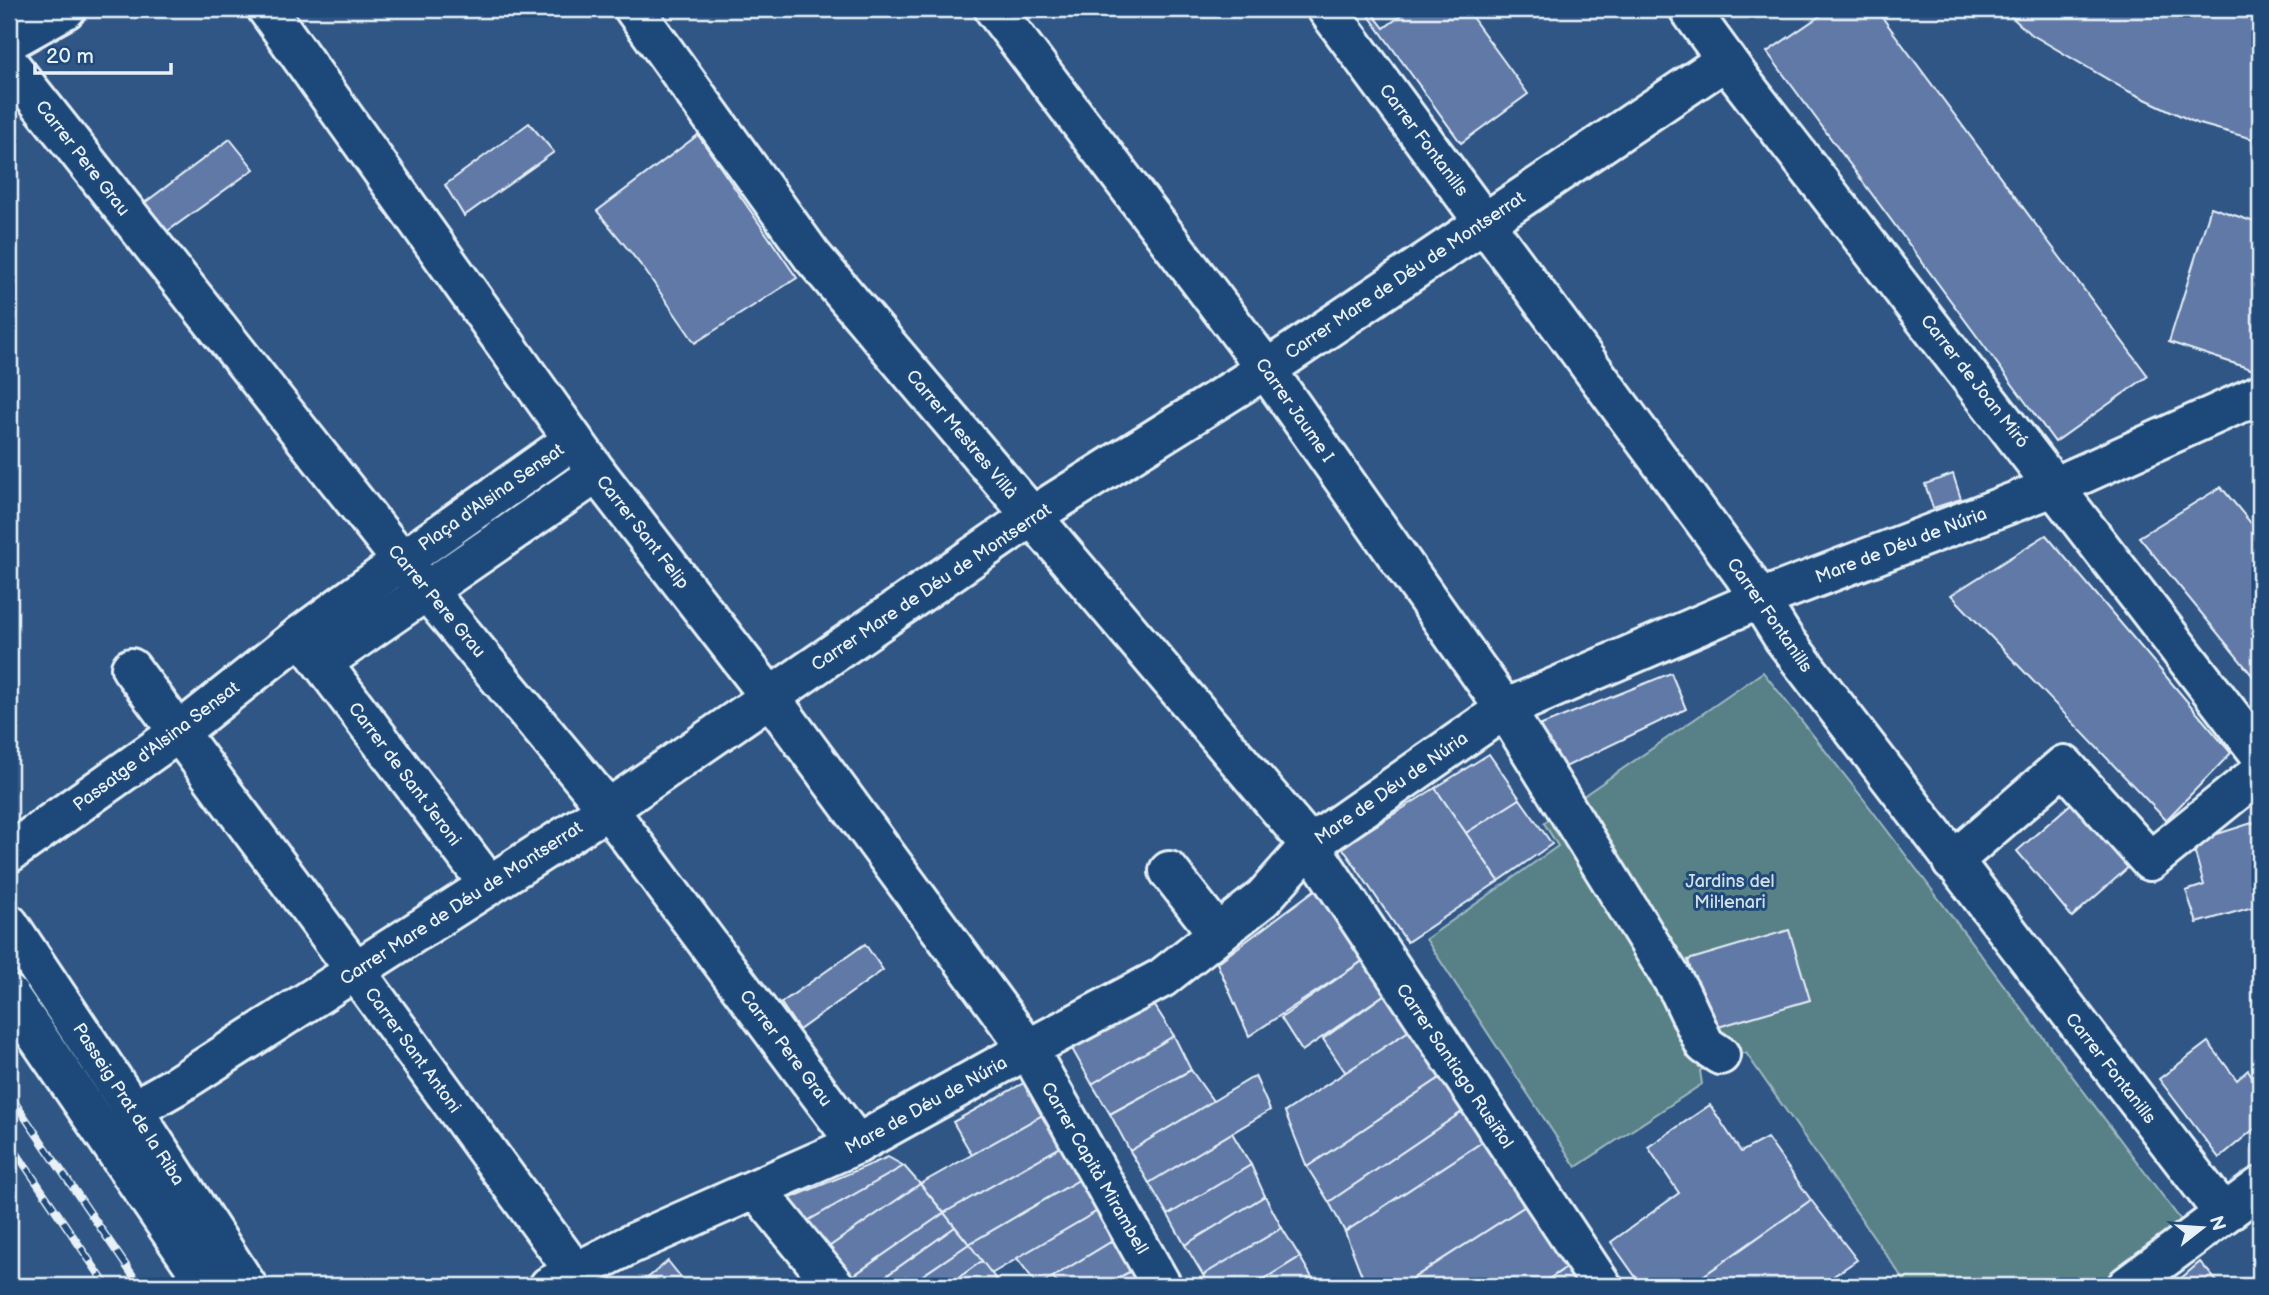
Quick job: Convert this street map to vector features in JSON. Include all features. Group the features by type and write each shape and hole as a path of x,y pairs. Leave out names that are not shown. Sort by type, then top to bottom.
{"street":[{"path":"9,41 66,9"},
{"name":"Carrer Sant Felip","path":"267,9 597,473 770,697 1028,1049"},
{"name":"Carrer Mestres Villà","path":"634,9 812,256 1310,845"},
{"name":"Carrer Jaume I","path":"994,9 1266,369 1505,709 1680,992 1705,1045 1720,1055"},
{"name":"Carrer Fontanills","path":"1327,9 1760,599 1784,639 2224,1214"},
{"name":"Carrer de Joan Miró","path":"1689,9 2260,754"},
{"name":"Carrer Mare de Déu de Montserrat","path":"133,1110 177,1085 608,808 1032,516 1266,369 1726,60"},
{"name":"Carrer Pere Grau","path":"9,64 402,561 608,808 858,1144"},
{"name":"Mare de Déu de Núria","path":"559,1275 858,1144 1162,978 1263,898 1310,845 1505,709 1760,599 2056,486 2260,394"},
{"name":"Plaça d'Alsina Sensat","path":"312,649 402,561 573,440"},
{"path":"312,649 428,590 597,473"},
{"name":"Passatge d'Alsina Sensat","path":"9,853 178,733 312,649"},
{"name":"Carrer de Sant Jeroni","path":"312,649 489,885"},
{"name":"Carrer Sant Antoni","path":"131,668 355,970 559,1275"},
{"path":"1952,862 2064,765 2150,860 2260,772"},
{"name":"Carrer Santiago Rusiñol","path":"1310,845 1602,1286"},
{"path":"1169,871 1218,934"},
{"name":"Passeig Prat de la Riba","path":"9,924 247,1286"},
{"path":"9,995 208,1286"},
{"name":"Carrer Capità Mirambell","path":"1028,1049 1162,1286"},
{"path":"2127,1286 2260,1187"},
{"path":"757,1190 835,1286"}],"green space":[{"name":"Jardins del Mil·lenari","path":"1763,672 1865,801 2186,1227 2097,1286 1908,1286 1746,1053 1720,1055 1700,1071 1702,1084 1576,1167 1426,939 1558,846 1544,823"}],"building":[{"path":"1364,9 1369,9 1384,28 1410,9 1466,9 1528,94 1461,143"},
{"path":"1830,9 1876,9 2148,376 2055,442 1767,52"},
{"path":"2003,9 2260,9 2260,141 2196,123 2126,90 2029,33"},
{"path":"529,123 554,152 464,216 445,185"},
{"path":"698,135 797,278 695,343 644,269 597,211"},
{"path":"230,139 254,169 165,233 143,204"},
{"path":"2211,207 2260,224 2260,372 2169,342"},
{"path":"1953,474 1961,499 1933,508 1925,484"},
{"path":"2221,487 2260,534 2260,685 2139,537"},
{"path":"2046,535 2231,753 2166,820 1951,595"},
{"path":"1671,673 1686,709 1559,770 1534,728"},
{"path":"1489,754 1520,799 1466,833 1435,788"},
{"path":"1435,788 1499,881 1407,942 1342,847"},
{"path":"2082,794 2139,858 2072,917 2017,851"},
{"path":"1520,799 1552,844 1499,881 1466,833"},
{"path":"2255,822 2260,836 2260,905 2197,923 2186,891 2204,885 2192,842"},
{"path":"1320,886 1367,958 1249,1036 1217,963"},
{"path":"1789,930 1810,1000 1708,1030 1688,960"},
{"path":"865,944 883,970 799,1030 781,1003"},
{"path":"1367,958 1388,992 1302,1051 1281,1018"},
{"path":"1388,992 1412,1029 1346,1073 1323,1039"},
{"path":"1153,1003 1174,1036 1092,1084 1071,1047"},
{"path":"1412,1029 1443,1076 1307,1167 1285,1112"},
{"path":"1174,1036 1191,1070 1110,1114 1092,1084"},
{"path":"2208,1042 2237,1080 2248,1070 2260,1088 2260,1124 2219,1158 2159,1079"},
{"path":"1191,1070 1213,1101 1130,1151 1110,1114"},
{"path":"1255,1076 1270,1110 1149,1183 1130,1151"},
{"path":"1443,1076 1465,1110 1329,1202 1307,1167"},
{"path":"1029,1080 1048,1112 972,1155 953,1122"},
{"path":"1710,1105 1741,1152 1767,1138 1811,1200 1689,1286 1642,1286 1611,1242 1679,1193 1648,1147"},
{"path":"1465,1110 1484,1141 1345,1232 1329,1202"},
{"path":"1048,1112 1066,1144 944,1213 920,1184"},
{"path":"1232,1133 1251,1165 1168,1215 1149,1183"},
{"path":"1484,1141 1527,1205 1401,1286 1366,1286 1345,1232"},
{"path":"1066,1144 1084,1177 969,1244 944,1213"},
{"path":"888,1157 904,1166 804,1223 786,1200"},
{"path":"1251,1165 1265,1196 1185,1245 1168,1215"},
{"path":"904,1166 920,1184 826,1249 804,1223"},
{"path":"1084,1177 1103,1208 991,1274 969,1244"},
{"path":"920,1184 944,1213 850,1278 826,1249"},
{"path":"1265,1196 1282,1228 1203,1275 1185,1245"},
{"path":"1811,1200 1857,1260 1819,1286 1689,1286"},
{"path":"1527,1205 1567,1267 1538,1286 1401,1286"},
{"path":"1103,1208 1119,1237 1038,1286 1017,1258"},
{"path":"944,1213 955,1227 872,1286 857,1286 850,1278"},
{"path":"955,1227 969,1244 907,1286 872,1286"},
{"path":"1282,1228 1300,1257 1253,1286 1209,1286 1203,1275"},
{"path":"1119,1237 1137,1268 1103,1286 1059,1286 1053,1277"},
{"path":"969,1244 982,1261 947,1286 907,1286"},
{"path":"1300,1257 1317,1286 1253,1286"},
{"path":"668,1261 688,1286 638,1286"},
{"path":"982,1261 998,1282 992,1286 947,1286"},
{"path":"2200,1262 2221,1286 2172,1286"},
{"path":"1567,1267 1579,1286 1539,1286"},
{"path":"1137,1268 1148,1286 1103,1286"}],"railway":[{"path":"9,1094 140,1286"},
{"path":"9,1142 107,1286"}]}
